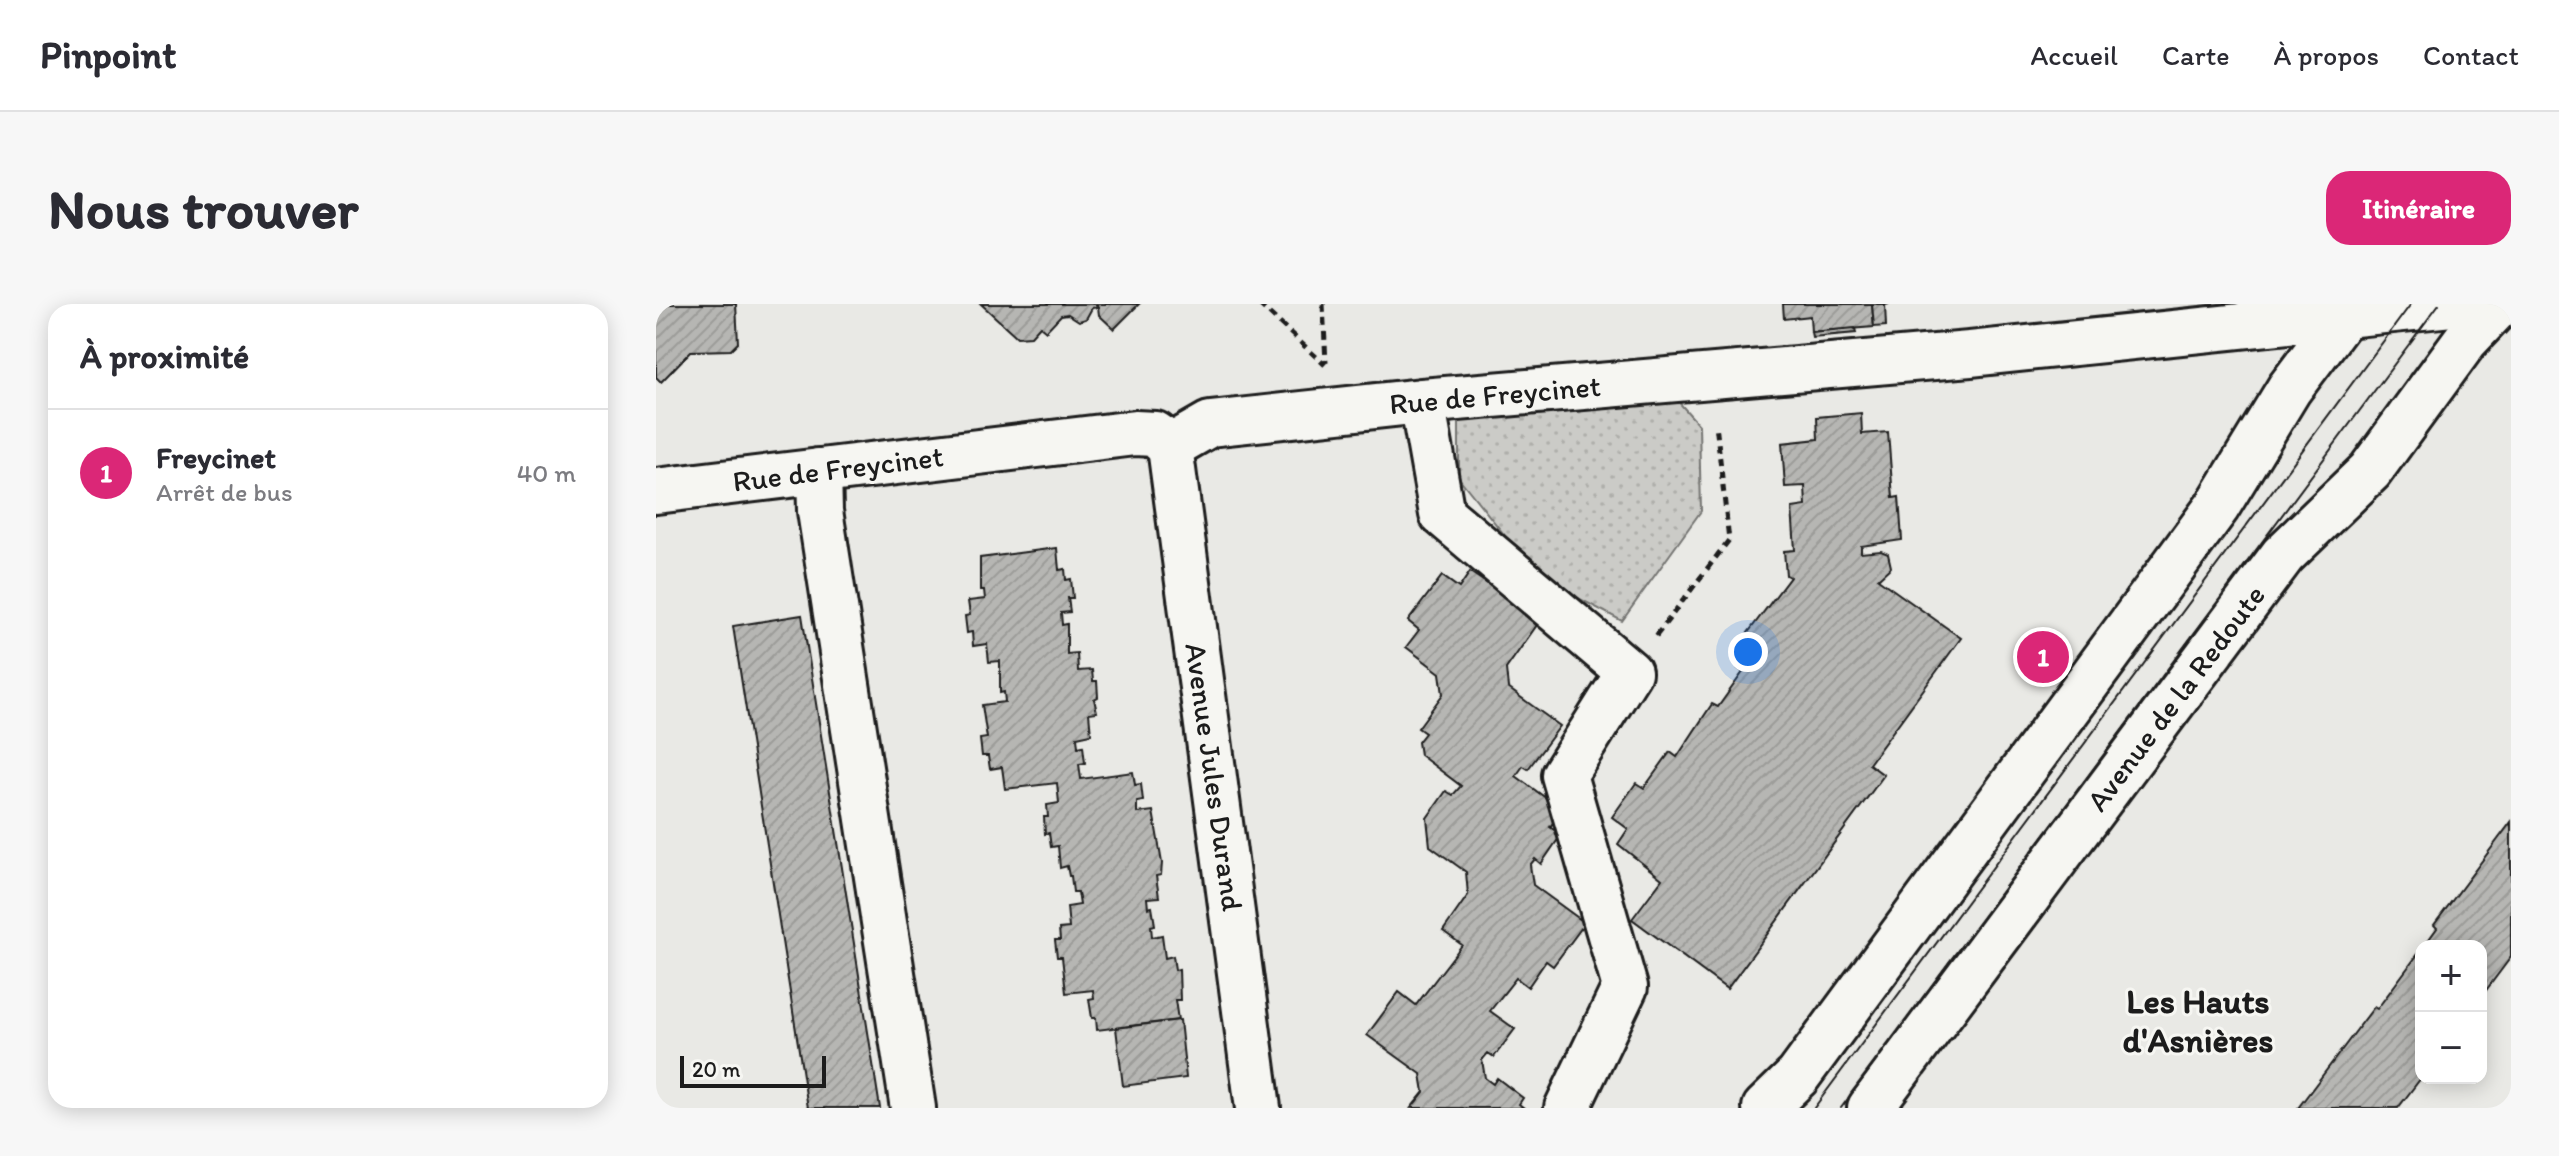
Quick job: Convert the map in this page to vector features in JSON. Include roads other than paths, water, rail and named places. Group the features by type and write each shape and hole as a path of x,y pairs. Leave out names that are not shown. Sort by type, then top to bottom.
{"street":[{"name":"Rue de Freycinet","path":"656,491 1135,433 1155,434 1170,447 1210,424 1422,401 1970,354 2350,308 2451,304"},
{"path":"2502,304 2511,311"},
{"name":"Avenue de la Redoute","path":"1870,1108 2283,555 2370,471 2465,341 2502,304"},
{"path":"1765,1108 1798,1076 2217,507 2289,389 2350,308"},
{"path":"1422,401 1442,514 1629,672 1564,775 1625,987 1567,1108"},
{"name":"Avenue Jules Durand","path":"1170,447 1258,1108"},
{"path":"819,471 820,511 913,1108"}],"tram line":[{"path":"1814,1108 2411,304"},
{"path":"1841,1108 2439,304"}],"place":[{"name":"Freycinet","path":"2043,657"}],"district":[{"name":"Les Hauts d'Asnières","path":"2198,1020"}]}
